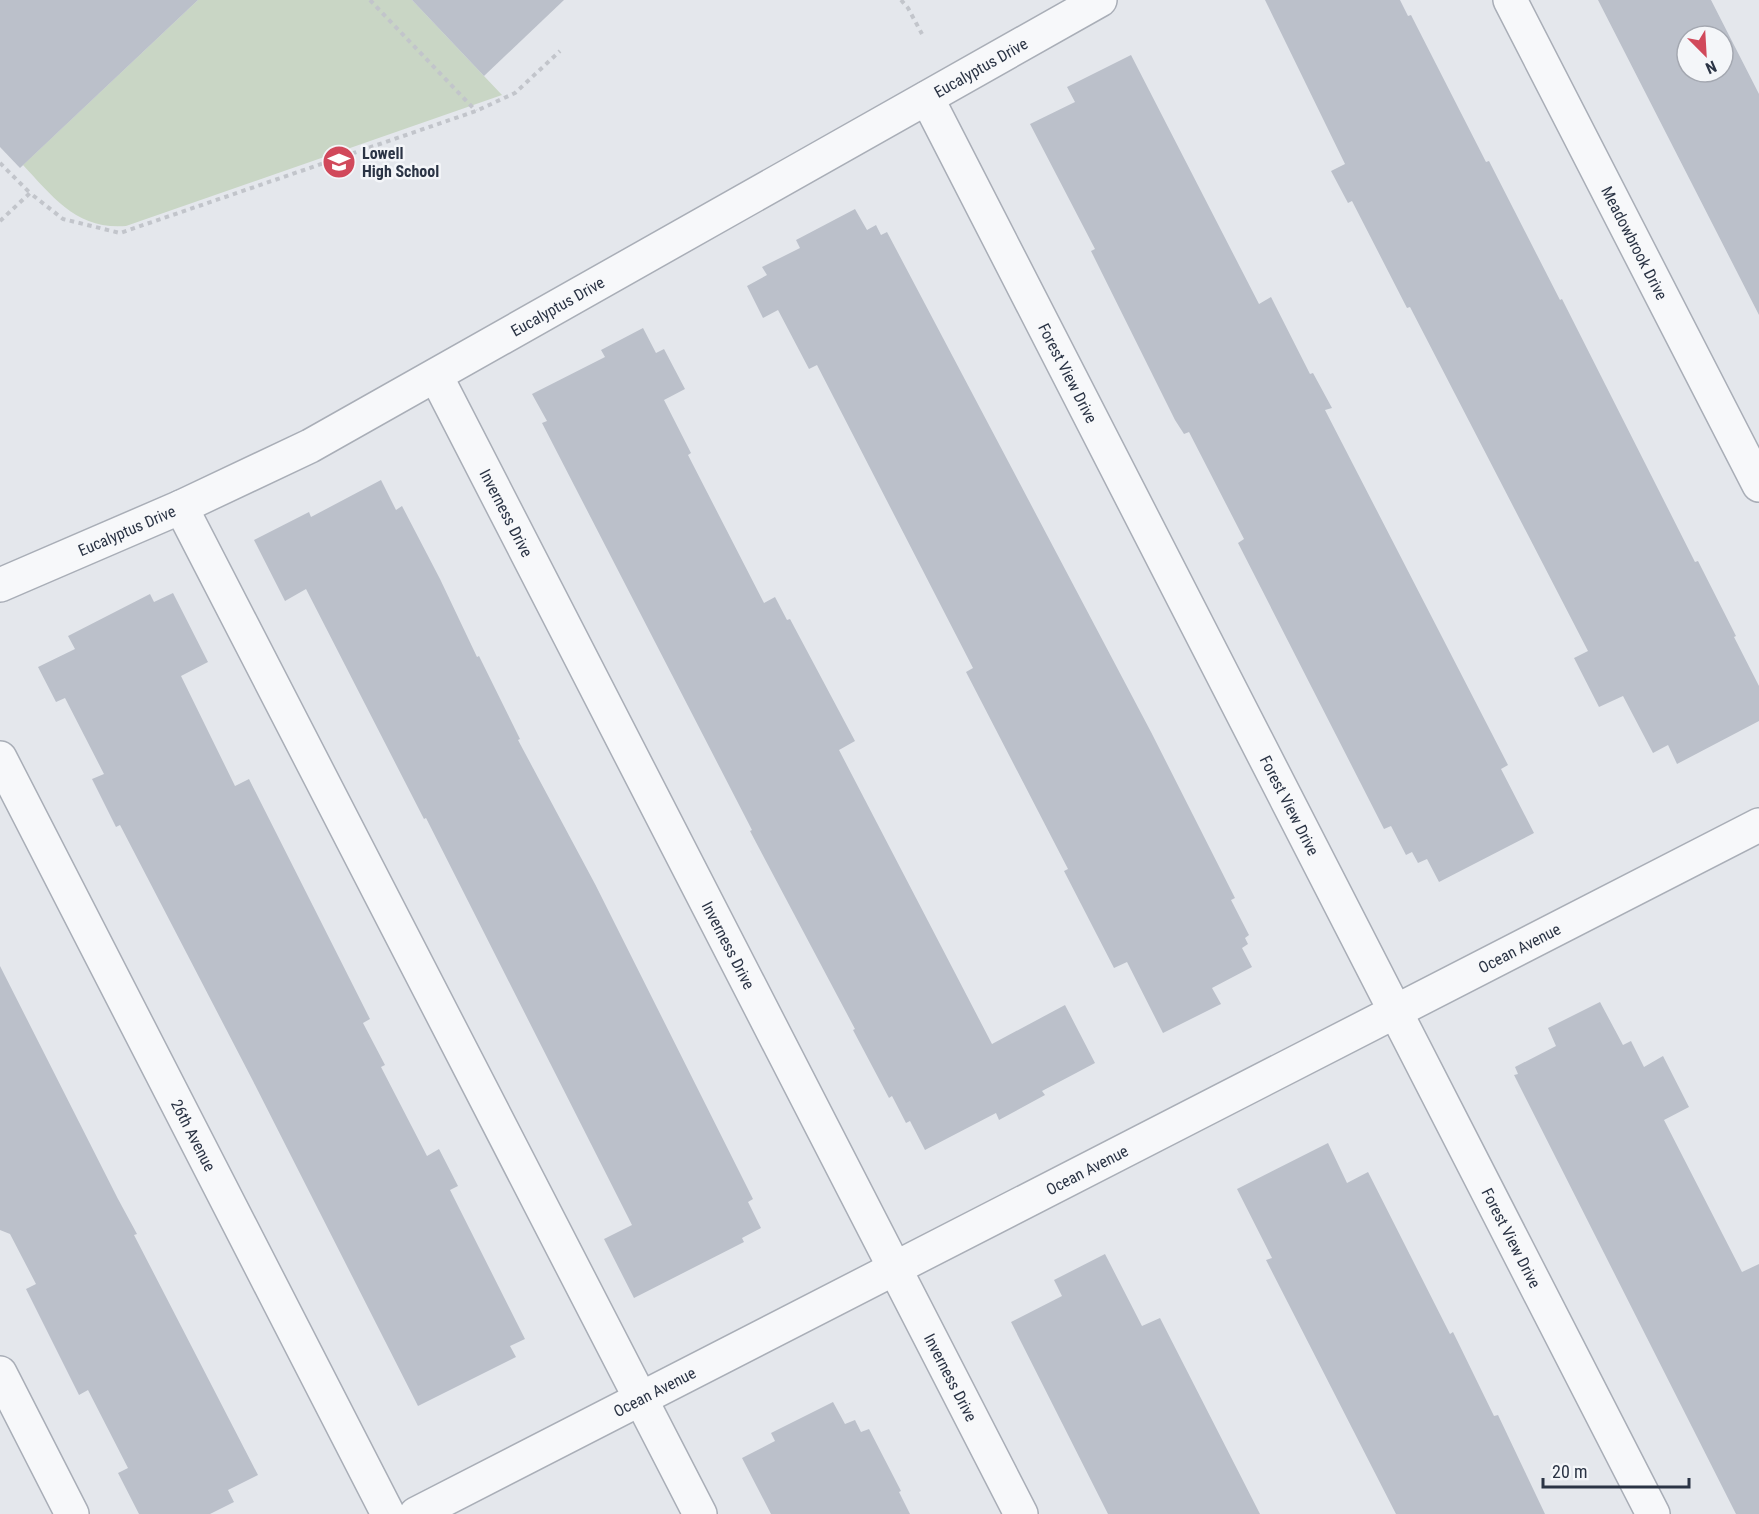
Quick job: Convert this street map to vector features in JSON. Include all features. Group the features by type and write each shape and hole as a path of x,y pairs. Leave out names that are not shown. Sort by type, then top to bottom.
{"street":[{"name":"Eucalyptus Drive","path":"0,585 181,507 310,446 1100,0"},
{"name":"Meadowbrook Drive","path":"1510,0 1759,485"},
{"name":"Forest View Drive","path":"927,98 1653,1514"},
{"name":"Inverness Drive","path":"436,376 1021,1514"},
{"path":"181,507 700,1514"},
{"name":"26th Avenue","path":"0,758 388,1514"},
{"name":"Ocean Avenue","path":"416,1514 1759,825"},
{"path":"0,1373 72,1514"}],"path":[{"path":"370,0 476,111"},
{"path":"901,0 922,34"},
{"path":"0,164 30,193 63,219 120,233 476,111 515,93 560,51"},
{"path":"0,221 30,193"}],"green space":[{"path":"198,0 412,0 502,95 126,226 93,223 80,217 67,209 45,189 23,165"}],"building":[{"path":"0,0 198,0 20,168 0,147"},
{"path":"412,0 564,0 484,76"},
{"path":"1265,0 1400,0 1408,16 1411,15 1486,162 1489,161 1560,300 1562,299 1695,562 1698,561 1736,636 1734,637 1759,686 1759,721 1677,764 1668,745 1653,753 1623,696 1599,707 1574,658 1588,651 1410,307 1407,308 1352,201 1348,203 1331,171 1345,164"},
{"path":"1598,0 1711,0 1723,24 1675,24 1675,84 1735,84 1735,47 1759,94 1759,315"},
{"path":"1131,55 1259,304 1271,297 1310,374 1313,373 1332,408 1325,410 1508,765 1501,769 1534,833 1439,882 1427,859 1418,863 1412,852 1406,855 1391,826 1384,829 1238,543 1244,539 1189,432 1184,434 1175,420 1091,251 1095,249 1030,124 1075,102 1067,87"},
{"path":"855,209 867,230 876,225 881,235 887,232 1151,732 1235,898 1231,900 1249,935 1245,938 1248,944 1242,948 1252,967 1212,988 1221,1004 1163,1033 1127,962 1114,968 1064,871 1068,869 966,672 973,668 817,365 809,369 778,310 763,318 747,286 767,275 762,267 800,248 796,240"},
{"path":"643,328 656,353 664,349 685,389 664,400 691,453 688,455 764,603 775,597 787,620 790,619 855,741 839,750 992,1044 1065,1005 1095,1063 1042,1091 1045,1095 999,1120 996,1113 925,1150 910,1121 906,1123 892,1096 889,1098 853,1030 855,1029 750,831 752,830 542,423 547,421 532,394 605,357 601,350"},
{"path":"381,480 396,510 402,506 440,579 520,739 518,740 595,884 753,1199 748,1202 761,1228 742,1238 744,1242 634,1298 604,1239 632,1225 426,818 424,819 306,589 285,601 254,540 309,512 311,517"},
{"path":"173,593 208,662 181,676 235,786 249,779 370,1019 363,1023 385,1065 381,1067 427,1156 439,1149 458,1186 450,1190 525,1339 510,1346 516,1357 418,1406 120,825 116,827 92,779 104,774 65,698 56,702 38,667 75,649 68,636 150,594 154,602"},
{"path":"0,966 137,1234 134,1235 258,1475 228,1490 234,1502 210,1514 139,1514 118,1473 128,1468 88,1390 79,1395 26,1289 36,1284 10,1234 0,1230"},
{"path":"1600,1002 1623,1045 1631,1041 1644,1067 1663,1056 1689,1107 1664,1120 1742,1272 1759,1264 1759,1514 1736,1514 1514,1075 1518,1074 1515,1067 1556,1046 1548,1028"},
{"path":"1328,1143 1347,1183 1368,1172 1450,1334 1453,1332 1494,1416 1498,1415 1545,1514 1396,1514 1266,1260 1272,1258 1237,1189"},
{"path":"1105,1254 1142,1326 1160,1318 1260,1514 1108,1514 1011,1322 1062,1296 1054,1280"},
{"path":"833,1402 845,1424 855,1420 861,1432 869,1429 901,1491 899,1492 910,1514 771,1514 742,1458 775,1441 771,1433"}],"place":[{"name":"Lowell High School","path":"339,162"}]}
